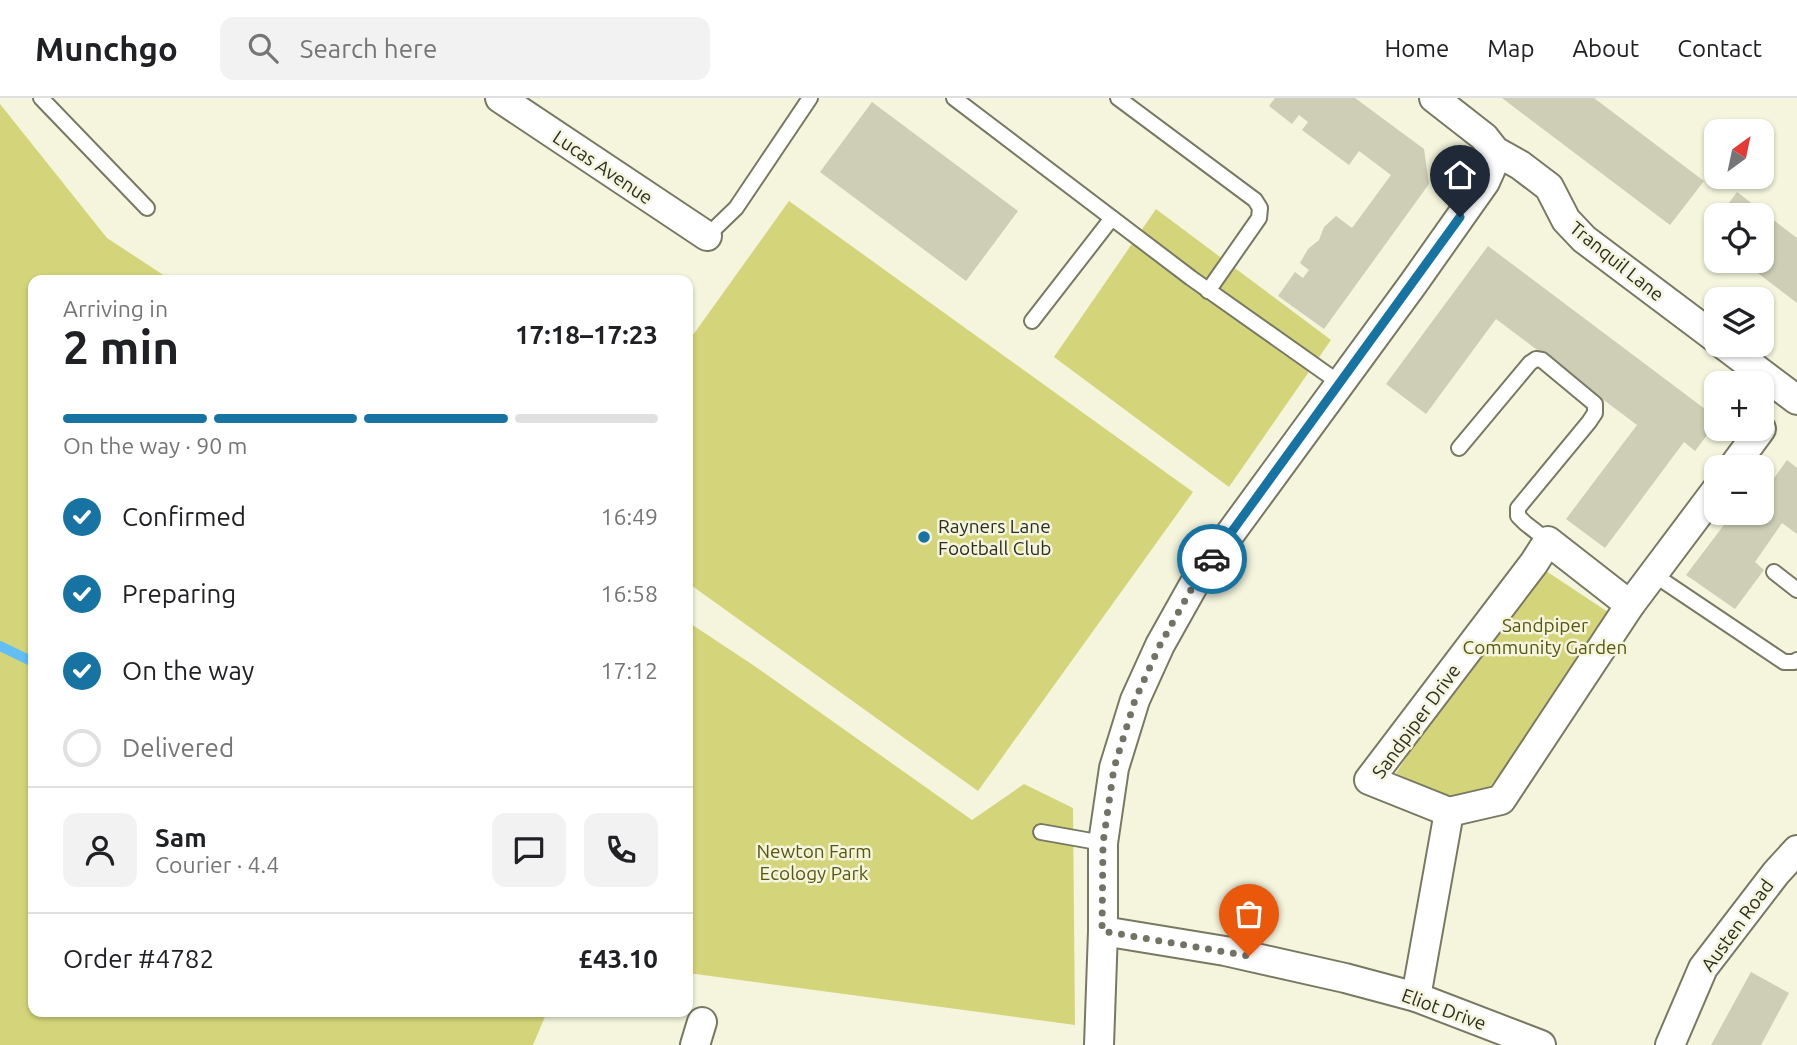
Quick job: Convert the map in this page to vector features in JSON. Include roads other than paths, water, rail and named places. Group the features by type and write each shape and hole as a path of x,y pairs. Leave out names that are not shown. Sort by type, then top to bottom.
{"street":[{"name":"Lucas Avenue","path":"500,98 706,236"},
{"name":"Tranquil Lane","path":"1434,98 1484,137 1495,151 1520,165 1549,187 1566,220 1584,239 1704,329"},
{"path":"1099,1045 1103,843 1114,768 1135,700 1160,645 1197,579 1485,182 1495,151"},
{"path":"1740,357 1792,397 1774,416"},
{"path":"1416,997 1449,812 1501,800 1630,605 1704,506"},
{"path":"1548,541 1630,605"},
{"name":"Sandpiper Drive","path":"1449,812 1369,780 1548,541"},
{"name":"Austen Road","path":"1670,1045 1703,968 1797,850"},
{"name":"Eliot Drive","path":"1102,931 1225,951 1345,978 1416,997 1490,1036 1541,1045"}],"lane":[{"path":"41,98 147,208"},
{"path":"706,236 736,208 810,98"},
{"path":"954,98 1208,291 1341,384"},
{"path":"1118,98 1255,200 1260,208 1259,218 1208,291"},
{"path":"1032,321 1112,218"},
{"path":"1459,448 1536,359 1542,360 1595,404 1595,413 1589,422 1518,508 1518,516 1548,541"},
{"path":"1774,572 1797,590"},
{"path":"1653,573 1784,662 1794,663 1797,660"},
{"path":"1041,832 1103,843"}],"waterway":[{"path":"0,646 28,660"}],"place":[{"name":"Rayners Lane Football Club","path":"924,537"}],"park label":[{"name":"Sandpiper Community Garden","path":"1545,636"},
{"name":"Newton Farm Ecology Park","path":"814,862"}]}
